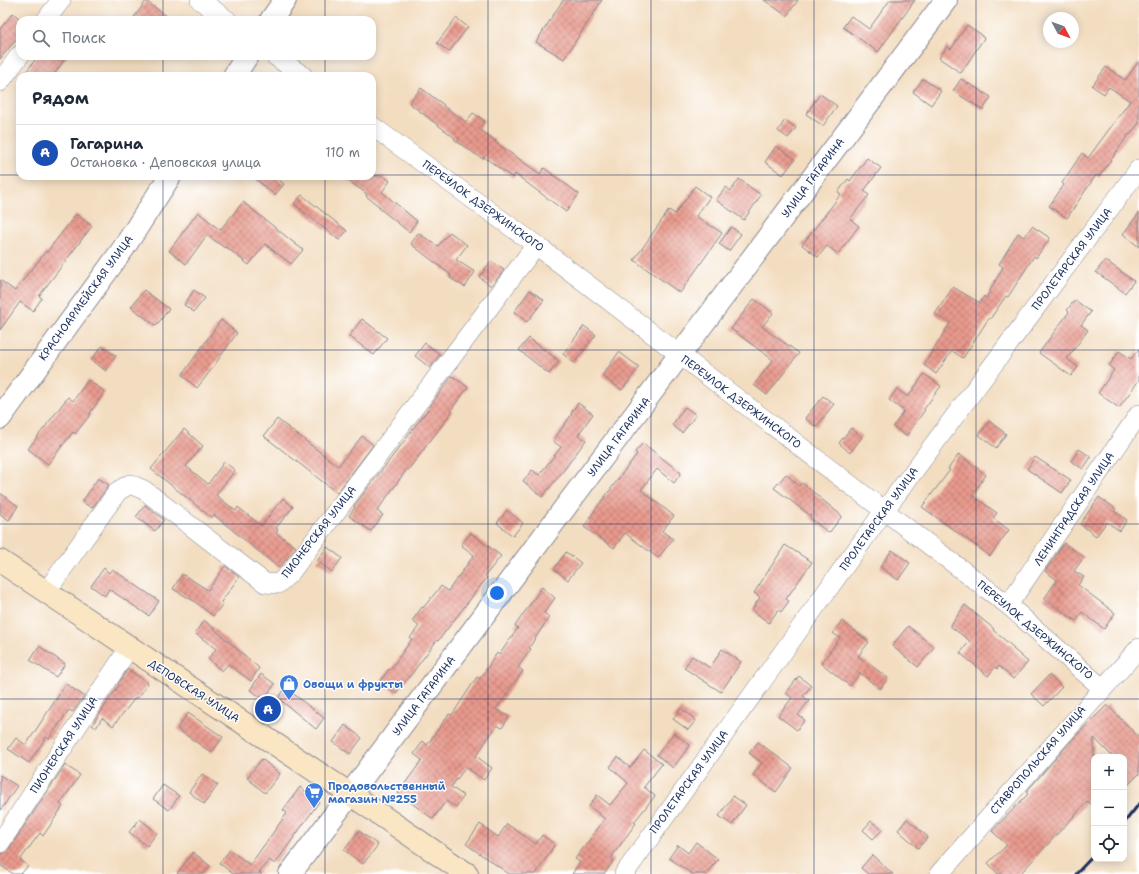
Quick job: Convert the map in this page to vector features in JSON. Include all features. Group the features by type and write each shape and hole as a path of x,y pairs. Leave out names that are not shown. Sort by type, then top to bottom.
{"main road":[{"name":"ДЕПОВСКАЯ УЛИЦА","path":"0,561 350,794 467,874"}],"street":[{"path":"49,16 61,0"},
{"path":"200,0 222,16"},
{"path":"274,16 285,0"},
{"name":"УЛИЦА ГАГАРИНА","path":"290,874 946,0"},
{"path":"0,82 16,60"},
{"path":"237,72 244,60"},
{"path":"281,60 297,72"},
{"name":"ПЕРЕУЛОК ДЗЕРЖИНСКОГО","path":"376,129 536,245 1008,605 1102,688"},
{"name":"ПРОЛЕТАРСКАЯ УЛИЦА","path":"624,874 884,511 1139,169"},
{"name":"КРАСНОАРМЕЙСКАЯ УЛИЦА","path":"0,418 123,249 167,180"},
{"name":"ПИОНЕРСКАЯ УЛИЦА","path":"46,592 118,491 130,484 144,490 266,582 278,584 290,573 536,245"},
{"name":"ЛЕНИНГРАДСКАЯ УЛИЦА","path":"1008,605 1139,414"},
{"name":"ПИОНЕРСКАЯ УЛИЦА","path":"0,842 129,648"},
{"name":"СТАВРОПОЛЬСКАЯ УЛИЦА","path":"939,874 1139,648"}],"building":[{"path":"563,0 602,0 564,59 536,42"},
{"path":"764,0 798,0 787,16"},
{"path":"890,0 915,0 878,52 843,27 851,16 869,29"},
{"path":"146,1 167,16 135,16"},
{"path":"13,13 16,16 16,40 0,59 0,29"},
{"path":"456,18 468,27 449,52 437,43"},
{"path":"967,25 984,38 961,73 939,58 947,46 951,49"},
{"path":"35,60 64,60 56,72 26,72"},
{"path":"1139,61 1139,123 1130,135 1129,134 1099,177 1096,175 1067,218 1049,206 1064,185 1062,183 1082,153 1088,158 1130,101 1109,87 1104,94 1092,86 1106,67 1125,80"},
{"path":"923,79 941,91 931,105 913,92"},
{"path":"961,79 991,97 983,110 953,91"},
{"path":"421,88 466,122 473,113 485,121 479,129 496,141 495,142 540,174 544,168 579,194 566,212 515,174 513,178 484,157 483,159 466,148 409,103"},
{"path":"820,94 837,106 823,126 806,114"},
{"path":"785,120 796,128 788,138 778,131"},
{"path":"776,146 795,159 783,175 765,162"},
{"path":"867,158 881,168 864,191 869,195 850,219 859,226 838,254 827,246 818,257 802,245 841,194 838,192 848,179 850,181"},
{"path":"376,176 383,176 390,181 382,192 417,221 409,232 379,208 380,207 366,196 367,194 348,180 376,180"},
{"path":"739,179 761,195 744,220 716,200 726,187 731,191"},
{"path":"257,180 279,180 284,184 275,195"},
{"path":"695,186 710,197 696,216 722,233 680,293 634,260 669,210 675,214"},
{"path":"302,195 347,231 339,240 294,204"},
{"path":"243,202 303,250 291,264 265,244 249,265 226,247 225,248 207,235 186,264 169,251 198,212 220,230"},
{"path":"1139,213 1139,247 1123,234"},
{"path":"76,214 92,226 39,296 42,298 33,311 20,302 0,330 0,280 15,291"},
{"path":"1032,226 1050,238 1036,258 1034,256 1008,297 1006,296 990,319 989,318 963,358 952,351 936,374 924,365 950,323 935,314 953,287 980,303 984,296 986,298 1003,267 999,264 1018,233 1024,237"},
{"path":"731,227 741,234 729,251 719,244"},
{"path":"450,232 467,245 456,260 475,272 465,287 450,278 451,275 411,244 418,233 438,246"},
{"path":"1105,260 1134,281 1125,293 1096,272"},
{"path":"491,261 504,270 491,286 479,277"},
{"path":"144,290 169,309 156,326 131,307"},
{"path":"194,290 205,298 194,312 184,305"},
{"path":"530,290 544,300 527,322 514,312"},
{"path":"754,299 773,313 762,327 799,353 767,395 754,385 773,360 731,329"},
{"path":"1075,300 1091,312 1081,325 1088,330 1067,359 1078,367 1071,376 1039,353 1069,312 1067,310"},
{"path":"362,319 387,338 374,355 349,336"},
{"path":"221,320 237,333 197,388 182,375"},
{"path":"584,326 596,335 574,363 563,354"},
{"path":"529,338 559,361 549,374 519,350"},
{"path":"425,343 440,354 430,368 415,356"},
{"path":"102,346 116,356 106,371 91,360"},
{"path":"1139,349 1139,380 1119,408 1098,393 1114,370 1109,366 1119,351 1131,359"},
{"path":"619,352 639,367 622,390 602,376"},
{"path":"924,374 941,386 906,436 893,427 904,411 889,400 897,389 908,397"},
{"path":"452,376 468,387 451,410 452,412 408,470 407,469 377,511 383,515 371,531 349,516 355,507 354,506"},
{"path":"88,380 105,392 90,413 91,414 75,434 73,432 48,464 28,449 68,397 73,401"},
{"path":"823,396 834,404 816,427 805,418"},
{"path":"578,403 593,414 578,435 586,440 542,497 523,481 532,470 539,475 561,447 553,441"},
{"path":"685,407 696,415 682,433 672,425"},
{"path":"277,419 338,466 362,436 373,445 337,493 264,436"},
{"path":"989,421 1006,434 996,448 979,435"},
{"path":"851,428 862,437 850,453 839,443"},
{"path":"184,429 203,446 186,466 208,484 224,462 235,470 216,495 236,511 238,507 261,526 283,498 293,507 276,528 278,530 276,533 296,547 279,568 214,515 212,518 151,469"},
{"path":"643,443 681,473 674,483 657,469 641,490 674,516 662,531 673,539 658,558 625,533 614,548 584,527 637,454 635,452"},
{"path":"1079,449 1091,457 1083,469 1071,461"},
{"path":"959,454 986,475 972,495 997,513 993,518 1009,530 990,556 922,507 950,470 948,469"},
{"path":"1035,457 1071,480 1062,493 1027,469"},
{"path":"786,474 799,486 802,483 842,516 829,533 810,518 811,516 774,488"},
{"path":"98,478 109,485 92,508 82,502"},
{"path":"0,493 18,506 9,520 0,514"},
{"path":"1099,497 1116,509 1114,511 1127,520 1120,531 1107,522 1096,536 1080,524"},
{"path":"145,505 164,520 155,531 136,517"},
{"path":"507,510 523,523 513,536 497,523"},
{"path":"471,533 501,556 485,576 487,578 396,693 380,681 389,669 390,670 412,639 410,638 419,626 412,621 422,607 423,608 441,586 448,591 474,555 461,545"},
{"path":"1064,543 1084,557 1074,571 1084,577 1078,585 1115,613 1104,629 1082,612 1076,621 1044,599 1057,580 1045,571"},
{"path":"785,545 812,562 786,599 789,601 781,612 778,610 769,623 752,610 760,597 754,593"},
{"path":"327,547 342,558 332,572 317,561"},
{"path":"892,550 910,563 898,580 880,567"},
{"path":"566,552 581,563 568,580 554,569"},
{"path":"225,566 239,577 221,602 223,604 213,616 194,601 173,589 182,574 208,590"},
{"path":"104,568 109,573 112,569 159,601 149,616 109,589 105,596 91,586"},
{"path":"542,587 555,598 544,613 549,617 529,648 531,649 518,667 523,671 496,709 509,717 502,728 497,725 476,756 492,768 484,780 466,767 451,787 464,796 456,807 446,801 433,819 398,793 422,760 414,754 423,741 427,745 449,714 452,715 477,677 480,679 497,653 499,655 518,628 515,626"},
{"path":"965,605 994,629 993,630 1028,662 1013,679 999,666 997,669 995,667 988,676 960,653 970,641 950,626"},
{"path":"204,620 259,668 251,681 228,664 222,671 208,659 216,649 195,633"},
{"path":"842,621 869,642 858,656 888,678 880,689 860,673 850,686 821,663 840,638 833,633"},
{"path":"908,626 934,647 918,667 892,646"},
{"path":"39,646 65,664 56,677 30,660"},
{"path":"722,649 741,662 721,692 684,668 692,656 710,668"},
{"path":"128,669 148,683 138,698 136,697 113,726 102,718 96,728 92,725"},
{"path":"261,674 275,684 264,699 250,690"},
{"path":"1049,675 1062,687 1044,706 1031,694"},
{"path":"799,676 811,686 803,696 809,701 798,715 805,720 797,730 778,716 792,698 786,693"},
{"path":"66,684 84,696 73,712 69,710 49,739 46,737 29,763 8,749 16,738 26,745"},
{"path":"286,688 324,718 316,729 278,698"},
{"path":"1107,705 1139,737 1139,774 1127,786 1127,754 1110,754 1094,738 1094,754 1091,754 1091,804 1088,801 1020,874 998,874 988,863 1007,845 992,831 1028,794 1026,792 1072,740"},
{"path":"681,708 696,720 688,730 673,719"},
{"path":"188,713 223,737 212,753 177,729"},
{"path":"345,725 362,738 350,754 333,742"},
{"path":"674,733 690,745 673,768 657,755"},
{"path":"758,742 793,768 776,792 753,775 762,763 749,753"},
{"path":"644,750 662,764 644,787 655,796 634,822 636,823 611,858 614,860 604,874 572,874 580,862 575,859 605,819 589,806 597,795 610,805 628,783 610,767 618,757 630,768"},
{"path":"262,759 280,774 265,793 247,778"},
{"path":"65,765 80,775 60,804 63,806 43,836 40,833 20,860 28,866 21,874 13,874 0,865 0,854 5,853 9,849"},
{"path":"202,774 218,785 204,804 189,792"},
{"path":"0,775 17,786 0,811"},
{"path":"163,785 179,796 169,810 153,799"},
{"path":"300,787 319,802 275,864 269,860 259,872 262,874 233,874 219,863 230,850 250,865 287,813 283,810"},
{"path":"733,796 746,805 732,825 719,816"},
{"path":"140,819 157,833 147,846 129,832"},
{"path":"907,819 928,837 918,848 898,830"},
{"path":"871,821 882,830 873,839 863,830"},
{"path":"480,824 498,837 507,824 536,844 542,835 555,844 536,874 509,874 466,844"},
{"path":"359,831 378,845 363,864 344,850"},
{"path":"696,842 718,859 706,874 692,874 669,858 678,845 688,853"},
{"path":"193,852 210,866 204,874 177,874"},
{"path":"872,855 893,874 868,874 861,868"}],"railway":[{"path":"1127,819 1139,804"},
{"path":"1076,874 1091,858"}],"place":[{"name":"Овощи и фрукты","path":"289,701"},
{"name":"Гагарина","path":"268,709"},
{"name":"Продовольственный магазин №255","path":"314,809"}]}
